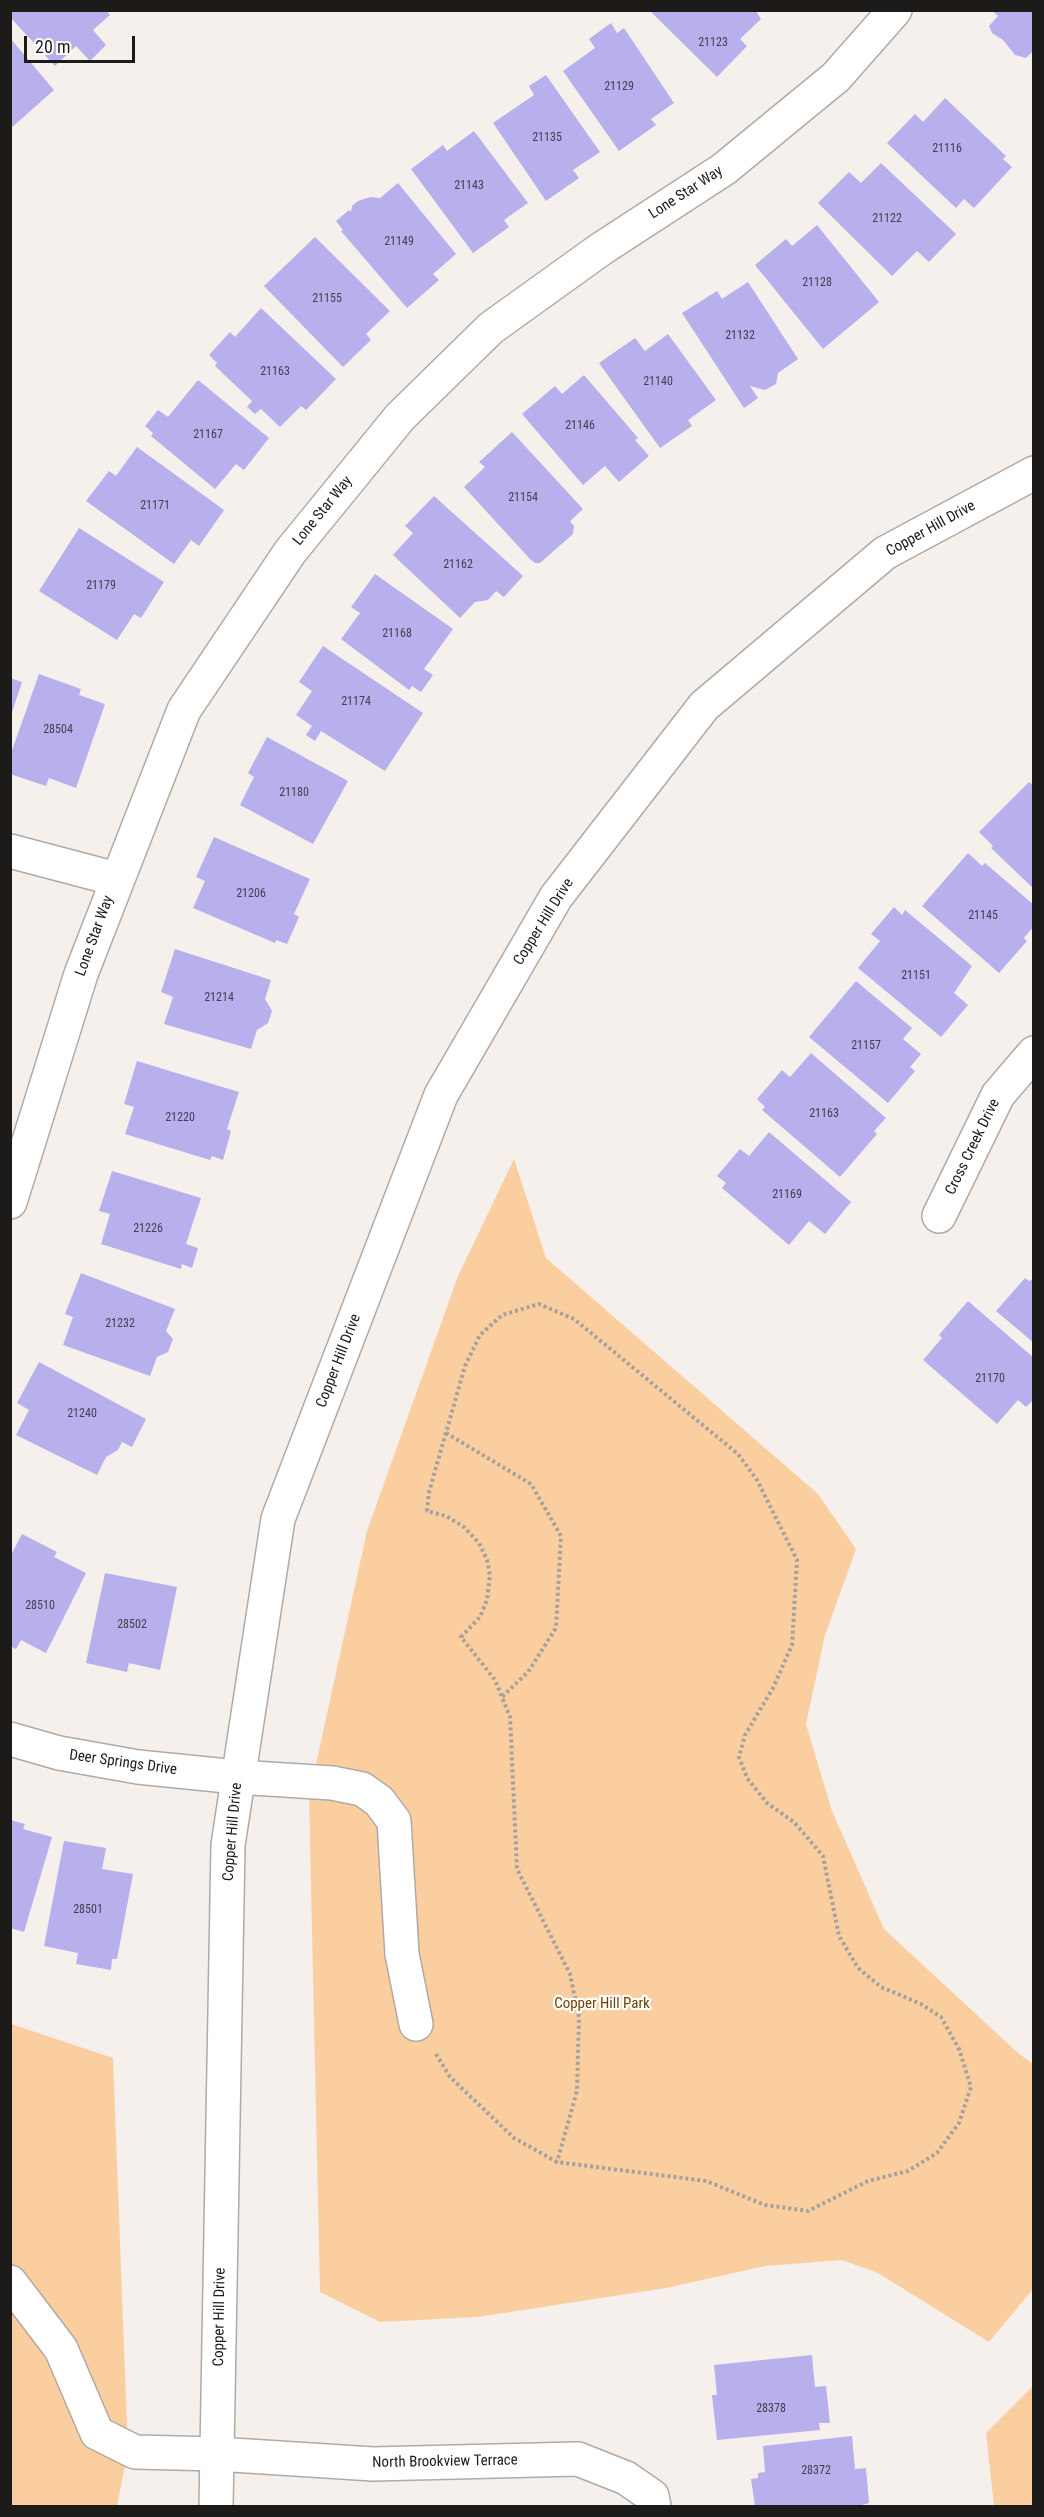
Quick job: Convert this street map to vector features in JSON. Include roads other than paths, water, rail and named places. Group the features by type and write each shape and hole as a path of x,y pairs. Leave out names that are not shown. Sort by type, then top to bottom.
{"street":[{"name":"Lone Star Way","path":"10,1202 81,974 116,879 184,710 290,552 400,417 491,328 601,249 724,169 836,77 895,10"},
{"name":"Copper Hill Drive","path":"216,2506 228,1845 278,1519 441,1095 556,897 704,706 885,553 1034,473"},
{"path":"10,851 116,879"},
{"name":"Cross Creek Drive","path":"939,1216 998,1095 1034,1053"},
{"name":"Deer Springs Drive","path":"10,1739 59,1753 138,1767 237,1778 332,1783 362,1790 379,1801 394,1821 402,1954 416,2024"},
{"name":"North Brookview Terrace","path":"10,2282 62,2349 97,2433 135,2452 218,2454 373,2464 578,2459 626,2478 652,2496 654,2506"}],"park label":[{"name":"Copper Hill Park","path":"602,2004"}]}
